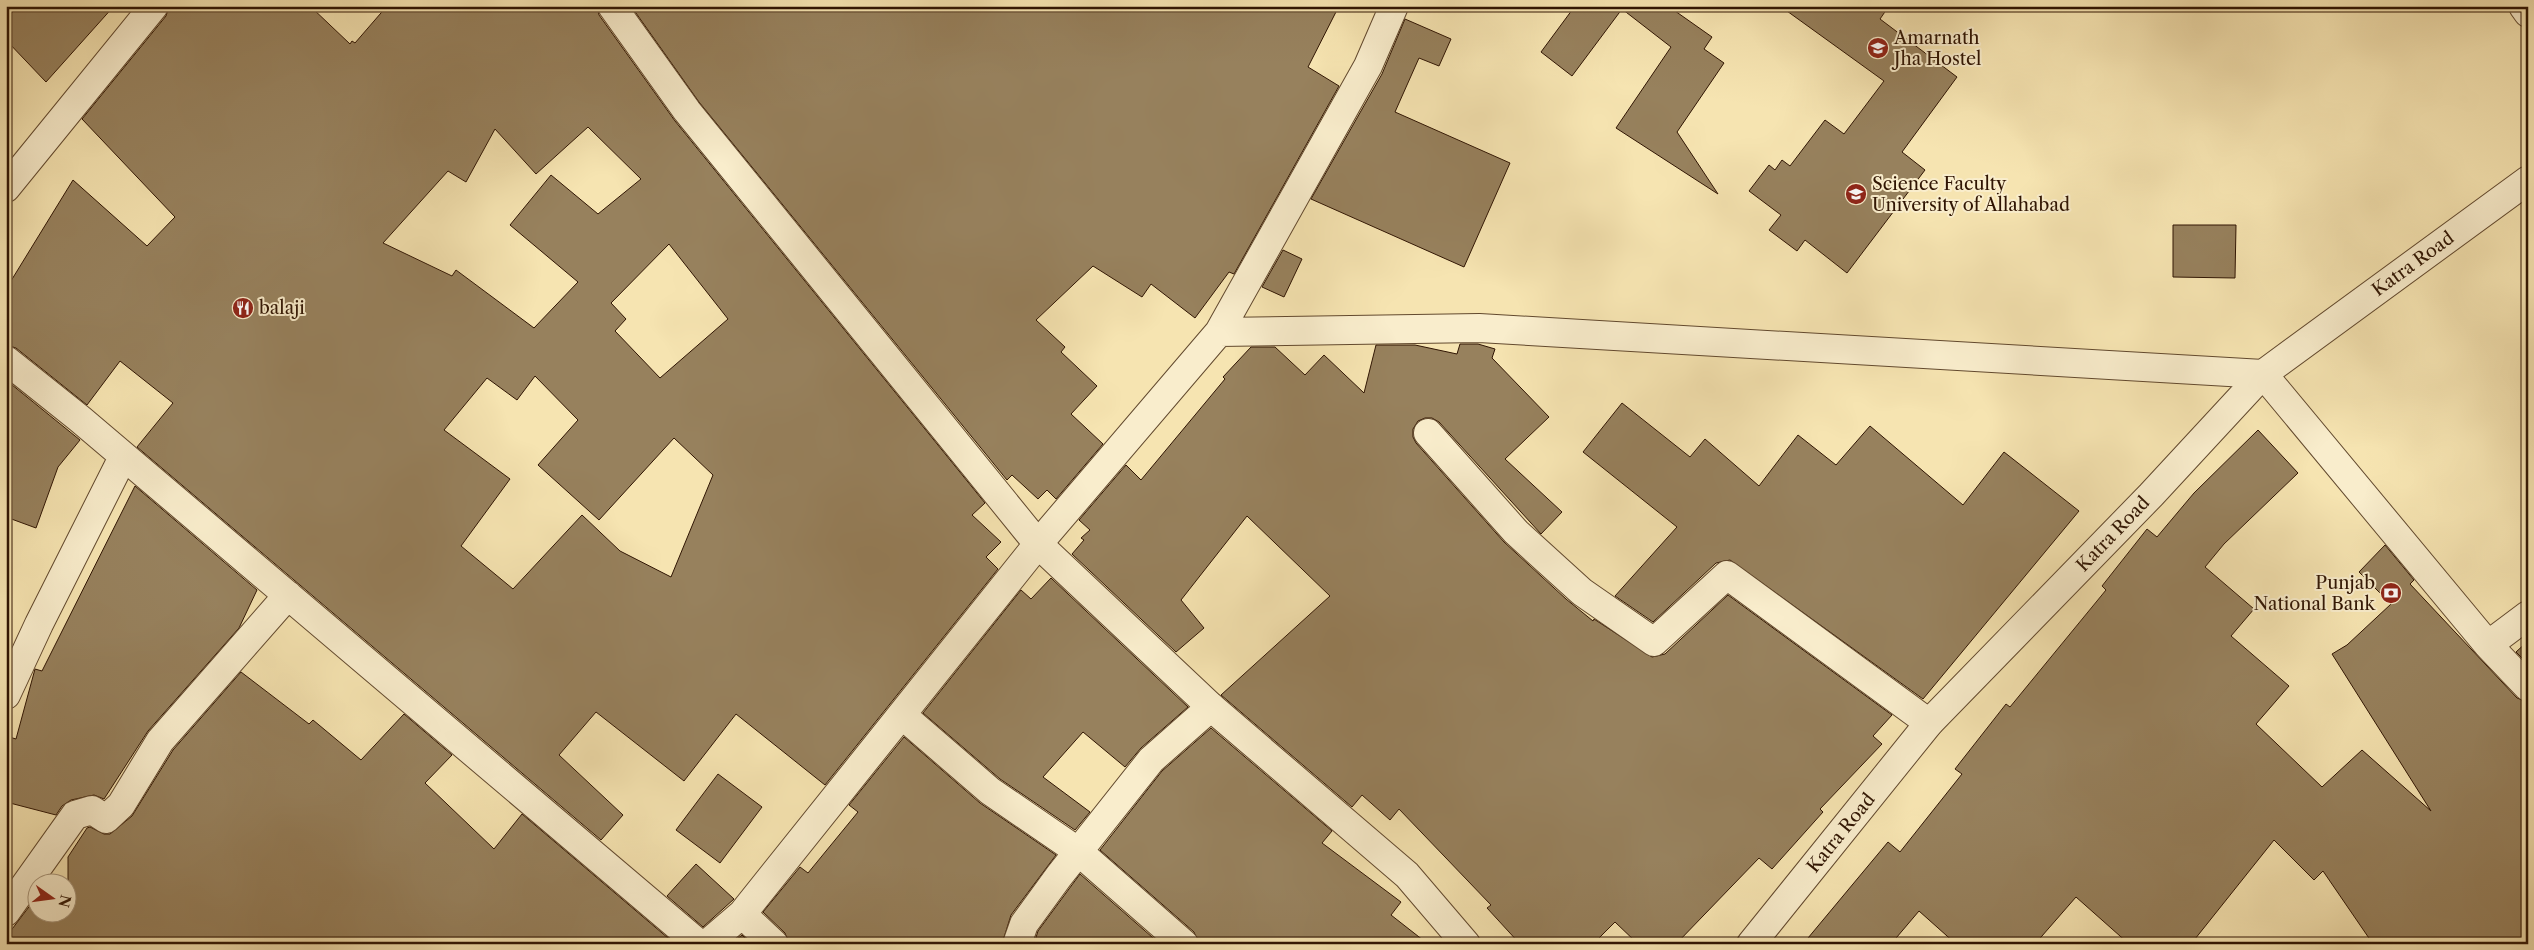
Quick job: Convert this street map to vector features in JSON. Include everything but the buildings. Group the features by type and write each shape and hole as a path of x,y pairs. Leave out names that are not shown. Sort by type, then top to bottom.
{"street":[{"path":"6,188 154,6"},
{"path":"612,6 687,111 1038,544 1211,707 1407,875 1466,944"},
{"path":"706,944 742,914 1038,544 1219,332 1368,66 1394,6"},
{"path":"2522,6 2528,13"},
{"name":"Katra Road","path":"1751,944 1930,723 2151,495 2263,374 2528,180"},
{"path":"1219,332 1479,328 2263,374 2488,644 2528,687"},
{"path":"6,360 288,595 699,944"},
{"path":"1428,432 1516,532 1582,592 1654,642 1727,575 1930,723"},
{"path":"6,695 39,624 123,457"},
{"path":"6,912 75,815 92,810 106,819 121,805 160,741 288,595"},
{"path":"2488,644 2528,615"},
{"path":"1017,944 1024,924 1059,876 1080,852 1151,760 1211,707"},
{"path":"902,715 990,791 1080,852 1184,944"},
{"path":"742,914 774,944"}],"place":[{"name":"Amarnath Jha Hostel","path":"1878,48"},
{"name":"Science Faculty University of Allahabad","path":"1856,194"},
{"name":"balaji","path":"243,308"},
{"name":"Punjab National Bank","path":"2391,593"}]}
